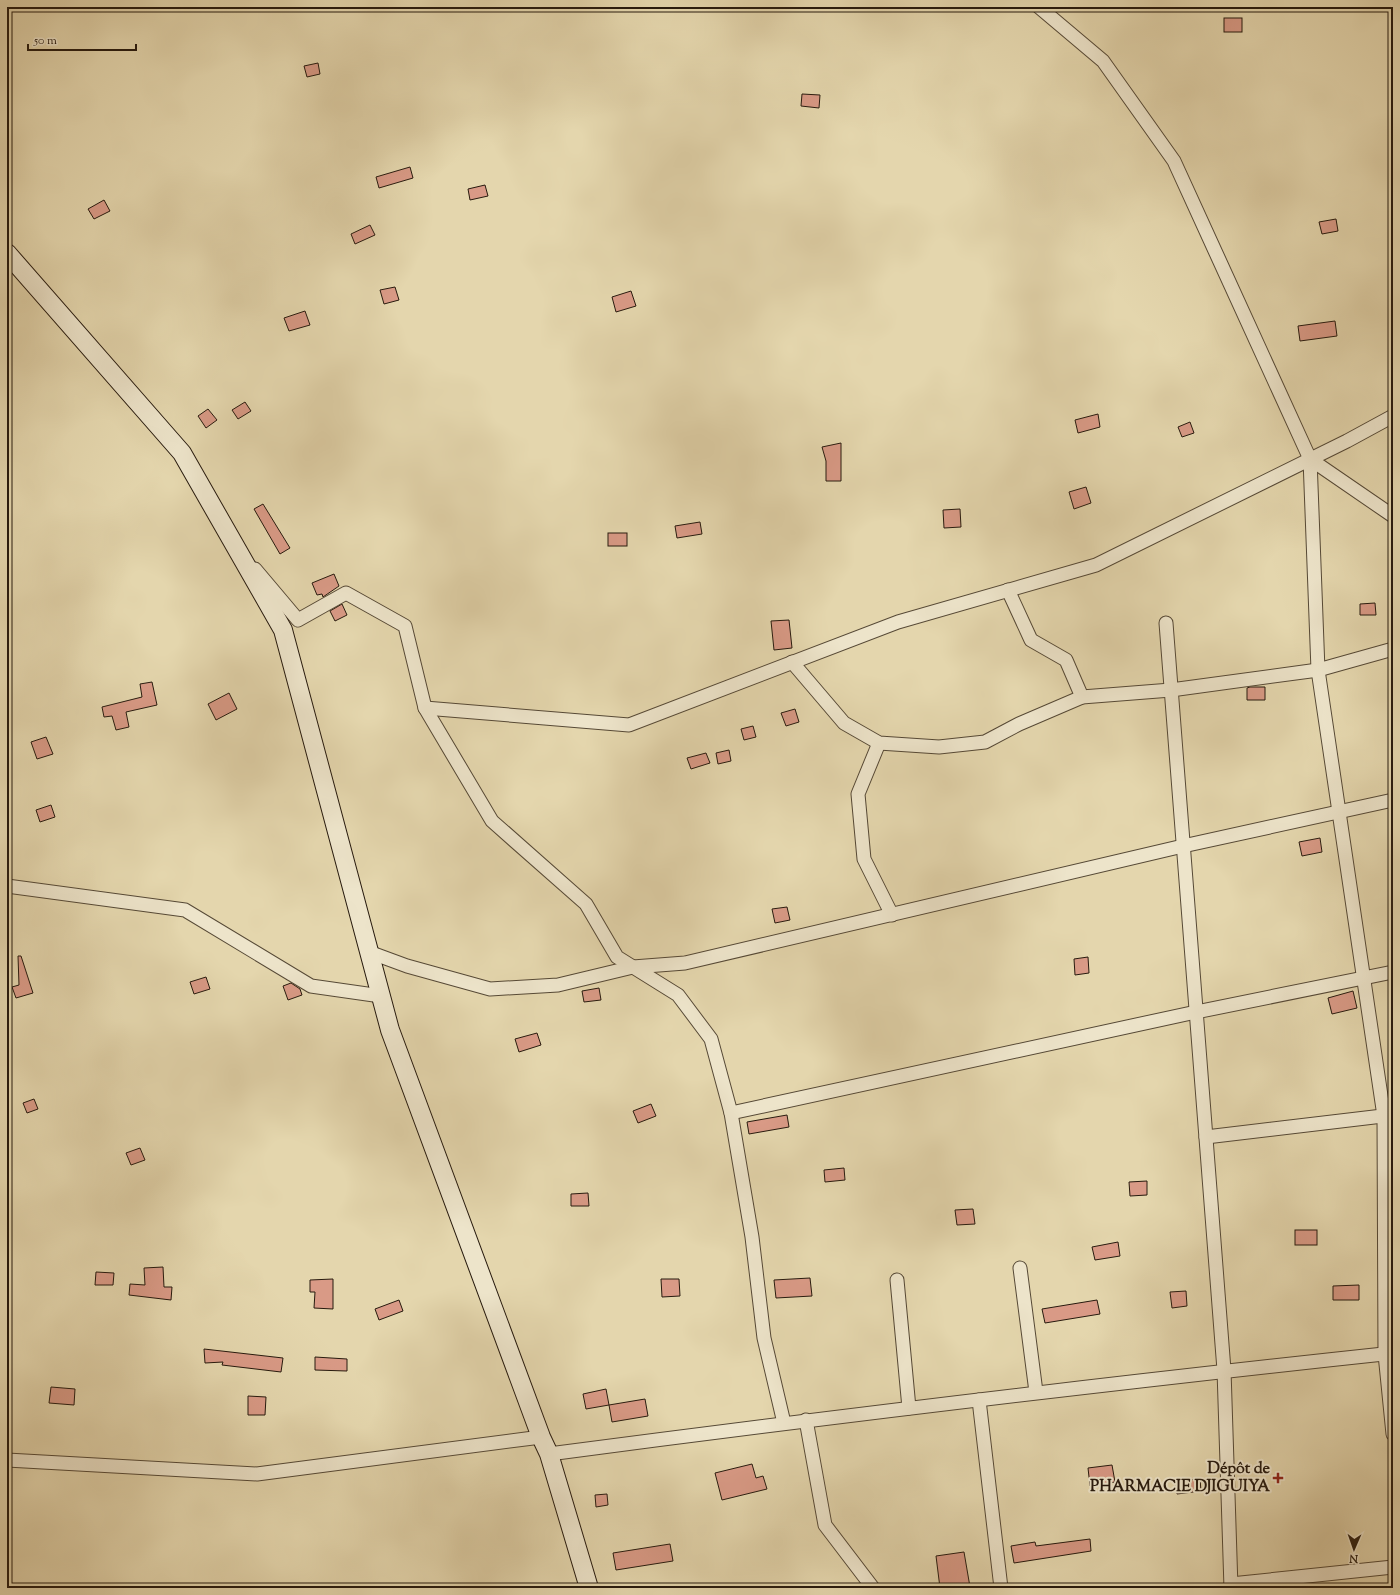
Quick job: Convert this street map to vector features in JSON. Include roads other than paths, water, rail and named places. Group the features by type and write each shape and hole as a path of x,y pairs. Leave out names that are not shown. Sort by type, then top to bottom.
{"street":[{"path":"1039,7 1103,61 1174,161 1310,459 1318,670 1363,978 1389,1115 1389,1353 1393,1434"},
{"path":"7,253 182,453 283,630 390,1030 549,1454 589,1588"},
{"path":"425,708 629,725 898,622 1096,565 1310,459 1393,416"},
{"path":"1310,459 1393,516"},
{"path":"236,546 298,620 346,593 405,626 425,708 492,821 586,904 617,957 678,995 711,1039 731,1113 752,1236 764,1338 784,1423"},
{"path":"1008,590 1031,640 1066,660 1082,697"},
{"path":"1166,623 1224,1370 1231,1586 1393,1567"},
{"path":"792,662 844,723 879,743 939,747 985,742 1019,724 1082,697 1171,690 1318,670 1393,648"},
{"path":"879,743 858,794 864,859 892,915"},
{"path":"369,952 407,966 490,989 558,985 633,967 685,963 1183,846 1393,800"},
{"path":"7,886 185,910 310,986 381,996"},
{"path":"731,1113 1196,1012 1393,972"},
{"path":"1206,1137 1389,1115"},
{"path":"1020,1268 1036,1392"},
{"path":"897,1280 909,1408"},
{"path":"549,1454 806,1420 1036,1392 1224,1370 1389,1353"},
{"path":"979,1400 1001,1588"},
{"path":"806,1420 825,1525 873,1588"},
{"path":"7,1460 257,1474 541,1436"}],"place":[{"name":"Dépôt de PHARMACIE DJIGUIYA","path":"1278,1478"}]}
